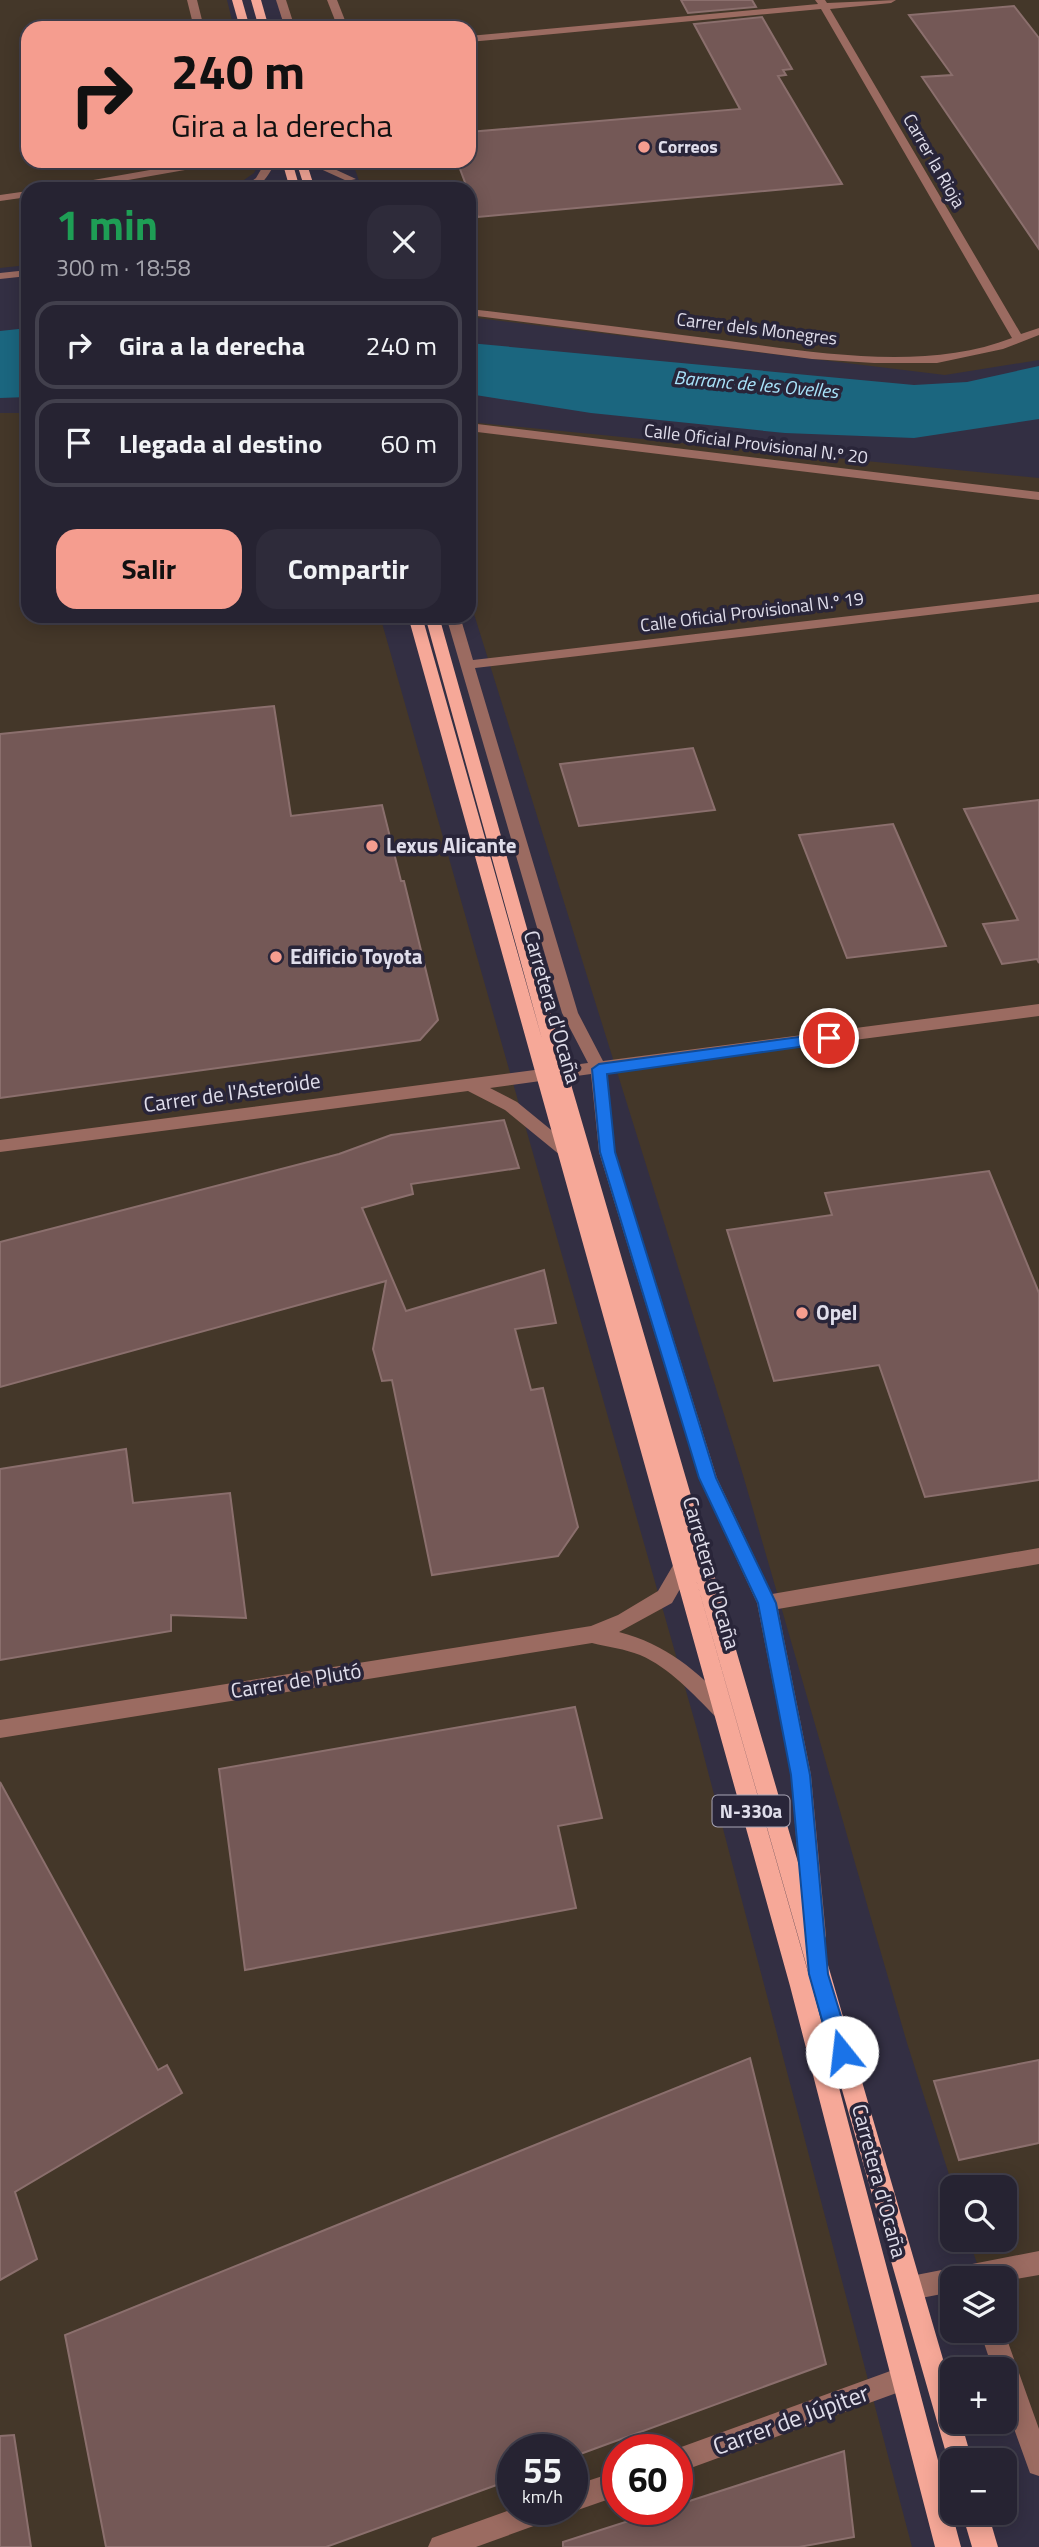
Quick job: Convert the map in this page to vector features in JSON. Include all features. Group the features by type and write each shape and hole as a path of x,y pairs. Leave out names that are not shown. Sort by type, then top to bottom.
{"main road":[{"path":"237,0 244,21"},
{"path":"256,0 262,21"},
{"name":"Carretera d'Ocaña","path":"417,623 957,2448"},
{"name":"Carretera d'Ocaña","path":"434,623 553,1076 566,1151 801,1986 948,2547"},
{"path":"979,2525 985,2547"}],"street":[{"path":"192,0 196,21"},
{"path":"281,0 288,21"},
{"path":"332,0 340,21"},
{"path":"476,38 822,3 891,0"},
{"name":"Carrer la Rioja","path":"822,3 1018,339"},
{"path":"99,182 179,168"},
{"path":"257,182 267,168"},
{"path":"323,168 359,182"},
{"path":"329,168 334,173"},
{"path":"0,198 21,195"},
{"path":"0,276 21,274"},
{"name":"Carrer dels Monegres","path":"476,313 812,355 874,359 937,359 999,347 1039,331"},
{"name":"Calle Oficial Provisional N.º 20","path":"476,428 1039,496"},
{"name":"Calle Oficial Provisional N.º 19","path":"468,665 1039,598"},
{"name":"Carretera d'Ocaña","path":"455,623 570,1013 599,1069 607,1152 708,1478 767,1603 801,1775 818,1974"},
{"name":"Carrer de l'Asteroide","path":"0,1146 469,1084 553,1076 1039,1010"},
{"path":"469,1084 511,1106 566,1151"},
{"path":"767,1603 1039,1556"},
{"name":"Carrer de Plutó","path":"0,1728 592,1634 625,1621 665,1597 682,1568"},
{"name":"Carrer de Plutó","path":"592,1634 638,1645 662,1658 696,1684 723,1711"},
{"path":"1017,2267 1039,2263"},
{"path":"911,2288 940,2283"},
{"path":"996,2343 1039,2464"},
{"name":"Carrer de Júpiter","path":"693,2455 904,2378"},
{"path":"441,2547 502,2525"}],"shaded area":[{"path":"0,0 227,0 232,21 21,21 21,168 256,168 241,182 21,182 21,266 0,268"},
{"path":"283,0 1039,0 1039,360 945,375 476,318 476,182 360,182 354,168 476,168 476,21 292,21"},
{"path":"0,413 21,413 21,623 382,623 696,1726 912,2547 0,2547"},
{"path":"476,423 1039,478 1039,2461 1017,2391 1017,2357 1006,2357 1002,2343 1017,2343 1017,2266 978,2266 973,2252 1017,2252 1017,2175 949,2175 907,2043 743,1475 476,620"}],"water":[{"path":"21,329 21,397 0,398 0,331"},
{"name":"Barranc de les Ovelles","path":"476,344 914,385 967,382 1039,366 1039,419 914,438 785,433 591,413 476,395"}],"building":[{"path":"681,0 752,0 756,7 688,13"},
{"path":"1014,6 1039,38 1039,249 922,77 952,75 909,15"},
{"name":"Correos","path":"762,17 792,69 783,70 786,75 778,76 842,184 478,217 476,182 465,182 460,168 476,168 476,131 740,109 694,24"},
{"path":"274,706 291,816 382,805 401,881 404,881 438,1020 420,1040 0,1098 0,734"},
{"path":"693,748 715,810 579,826 560,764"},
{"path":"1039,800 1039,963 1037,959 1002,964 983,924 1018,920 964,809"},
{"path":"893,824 946,946 847,958 799,835"},
{"path":"504,1120 519,1168 411,1184 413,1194 362,1208 406,1311 544,1270 556,1323 515,1329 531,1390 543,1388 578,1527 558,1556 432,1575 392,1380 382,1381 373,1349 386,1281 0,1387 0,1242 339,1154 391,1135"},
{"path":"989,1171 1039,1293 1039,1480 925,1497 879,1365 774,1381 727,1230 832,1215 825,1193"},
{"path":"126,1449 133,1503 230,1493 246,1618 171,1615 171,1631 0,1660 0,1469"},
{"path":"575,1707 602,1818 558,1826 576,1908 245,1970 219,1769"},
{"path":"0,1782 158,2070 167,2065 182,2093 15,2192 37,2259 0,2280"},
{"path":"750,2058 826,2364 635,2434 602,2434 602,2446 588,2451 588,2434 497,2434 497,2485 326,2547 106,2547 65,2335"},
{"path":"1039,2060 1039,2143 959,2160 934,2081"},
{"path":"14,2435 31,2547 0,2547 0,2436"},
{"path":"844,2451 854,2537 799,2547 563,2547 563,2542 616,2525 693,2525 693,2500"}],"place":[{"name":"Correos","path":"644,147"},
{"name":"Lexus Alicante","path":"372,846"},
{"name":"Edificio Toyota","path":"276,957"},
{"name":"Opel","path":"802,1313"}],"route":[{"path":"829,1038 599,1069 607,1152 708,1478 767,1603 801,1775 818,1974 842,2052"}]}
